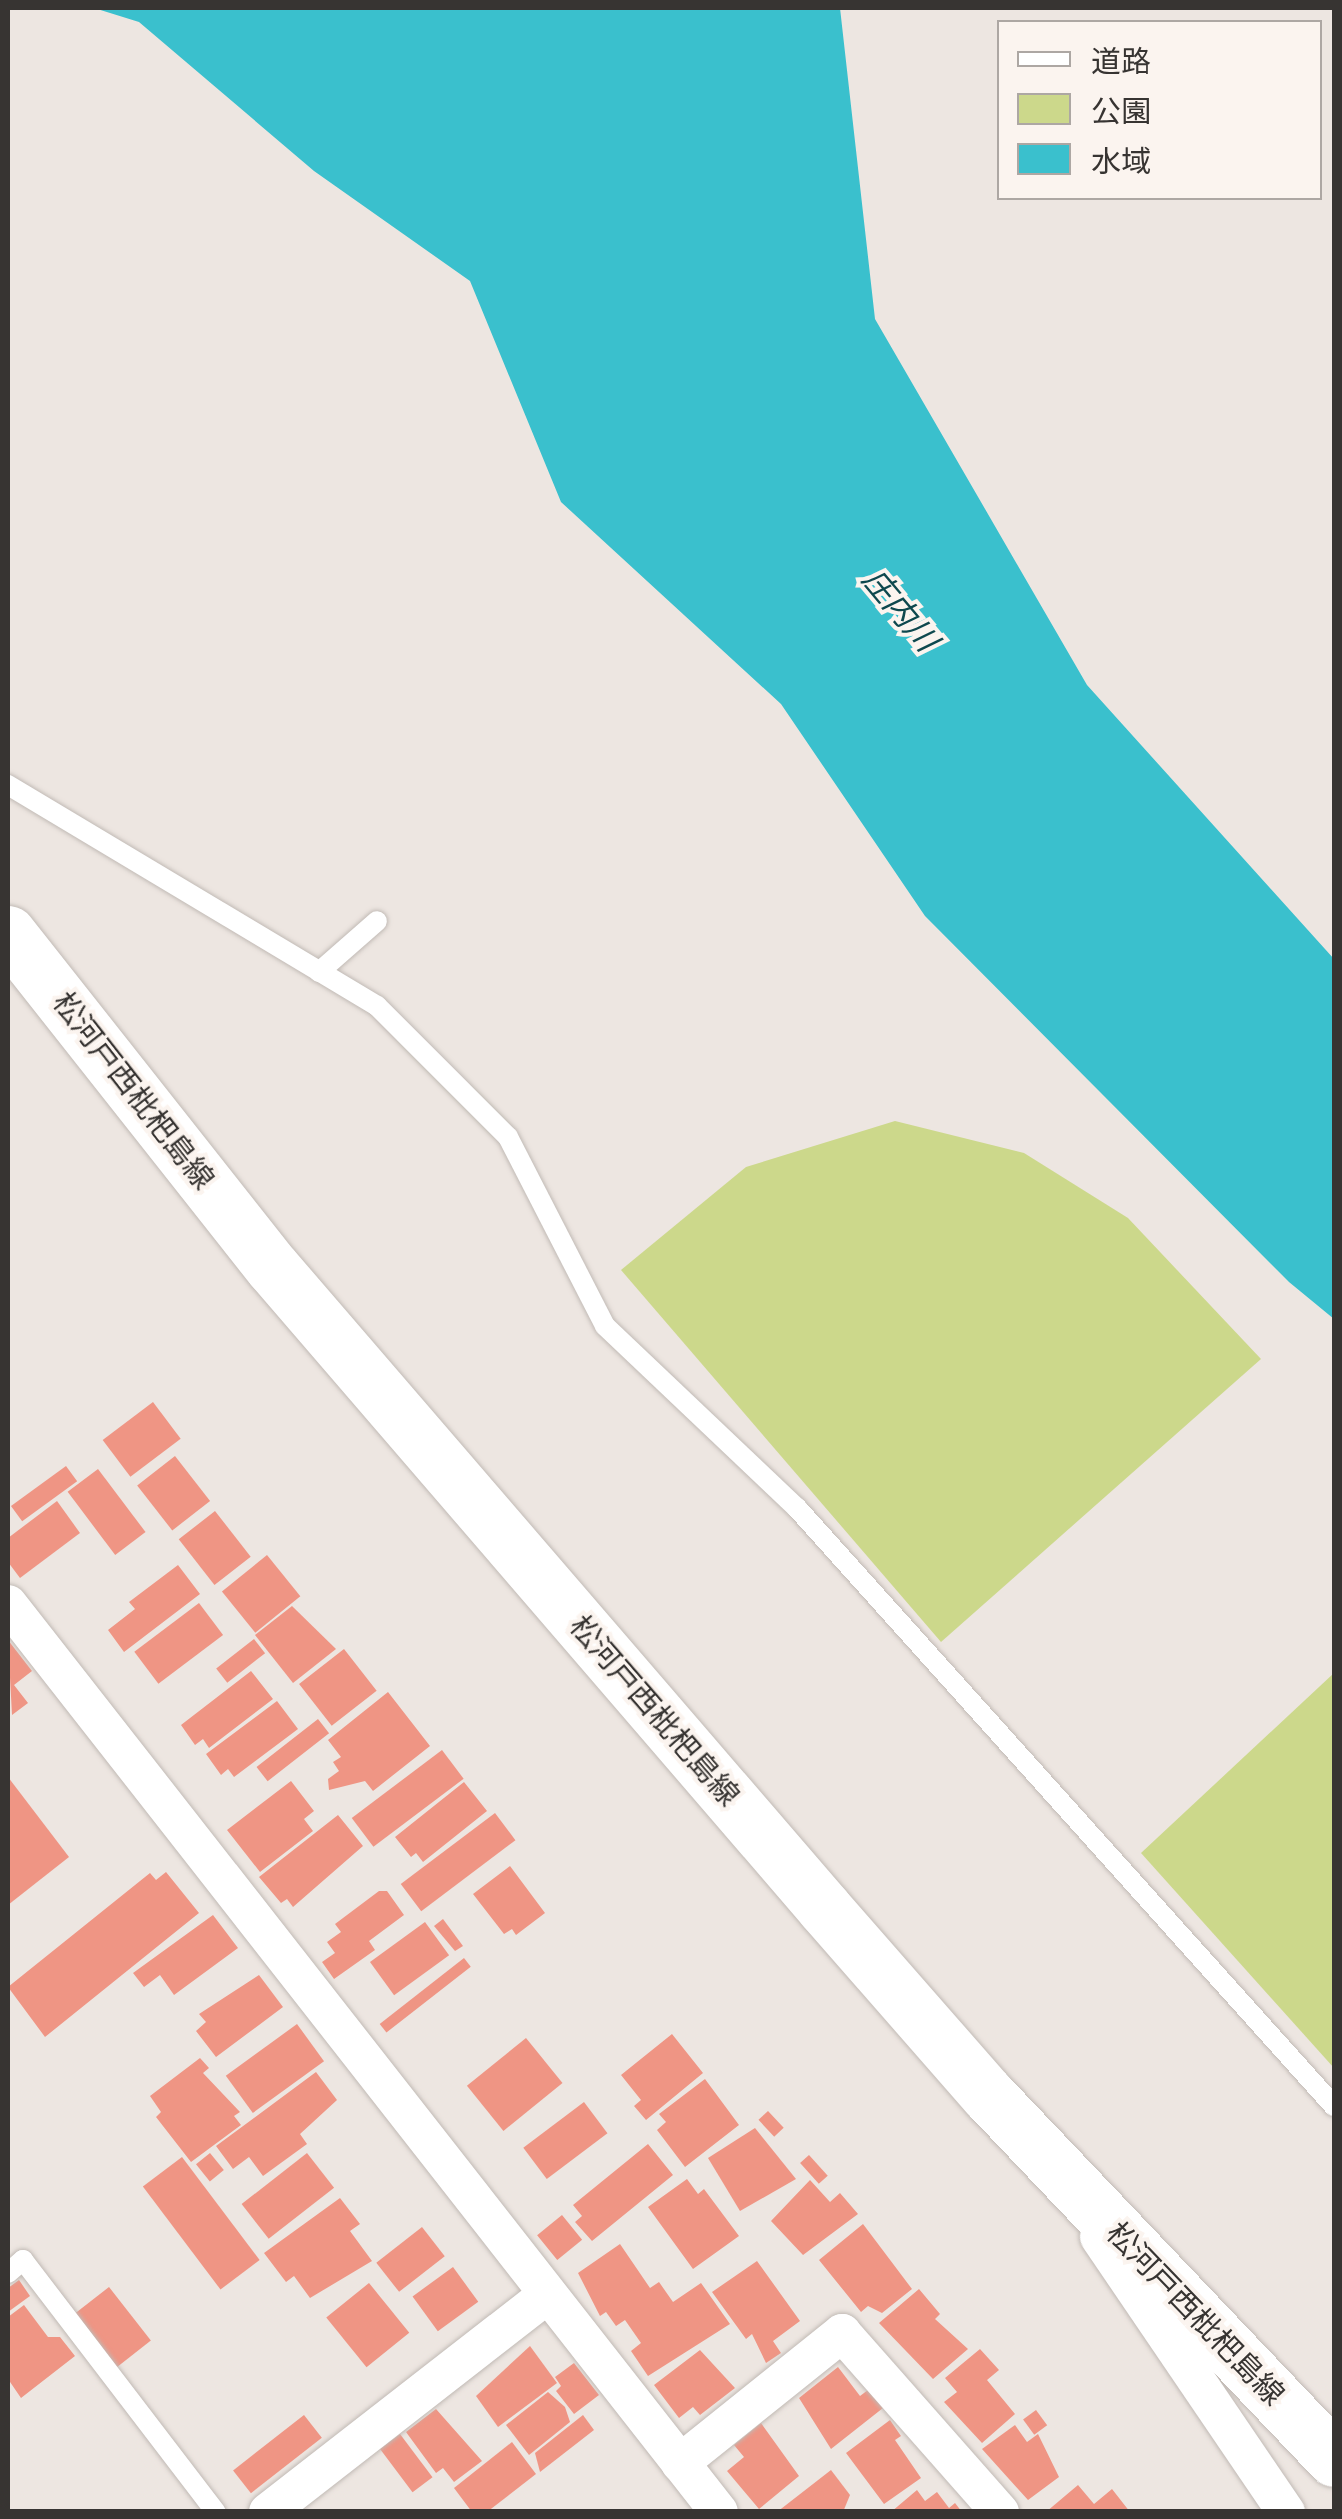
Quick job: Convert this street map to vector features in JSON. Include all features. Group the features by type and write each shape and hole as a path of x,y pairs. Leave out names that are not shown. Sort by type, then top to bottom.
{"main road":[{"name":"松河戸西枇杷島線","path":"8,933 285,1282 1070,2182 1334,2459"}],"street":[{"path":"8,1604 719,2512"},
{"path":"1070,2182 1111,2260 1286,2512"},
{"path":"268,2512 547,2295"},
{"path":"680,2463 842,2333 1000,2512"}],"lane":[{"path":"8,785 377,1006 508,1136 605,1326 797,1508 1334,2106"},
{"path":"319,972 377,921"},
{"path":"8,2273 23,2260 216,2512"}],"green space":[{"path":"895,1121 1024,1153 1128,1218 1261,1359 941,1642 621,1270 746,1167"},
{"path":"1334,1673 1334,2068 1141,1853"}],"water":[{"name":"庄内川","path":"94,8 840,8 875,319 1087,685 1334,959 1334,1319 1289,1282 925,916 781,704 561,502 470,281 314,171 139,22"}],"building":[{"path":"153,1402 181,1439 130,1477 103,1440"},
{"path":"175,1456 210,1501 172,1530 137,1486"},
{"path":"66,1466 77,1481 22,1521 11,1506"},
{"path":"98,1469 146,1532 115,1555 68,1492"},
{"path":"57,1501 80,1533 20,1578 8,1562 8,1538"},
{"path":"215,1511 251,1557 214,1585 179,1539"},
{"path":"267,1555 300,1596 255,1633 222,1592"},
{"path":"178,1565 200,1594 124,1652 108,1630 135,1609 129,1602"},
{"path":"199,1603 223,1635 158,1684 134,1652"},
{"path":"292,1606 336,1649 293,1683 255,1635"},
{"path":"254,1639 265,1653 227,1683 216,1669"},
{"path":"8,1640 32,1671 14,1685 28,1703 12,1715"},
{"path":"344,1649 377,1691 332,1726 299,1684"},
{"path":"251,1671 273,1699 209,1748 203,1739 195,1745 181,1725"},
{"path":"388,1692 430,1746 373,1791 365,1781 329,1790 328,1779 339,1771 333,1762 341,1757 328,1740"},
{"path":"277,1701 298,1729 234,1777 228,1769 221,1775 206,1754"},
{"path":"318,1719 329,1733 268,1781 257,1767"},
{"path":"442,1750 464,1779 373,1847 352,1818"},
{"path":"8,1777 69,1857 8,1905"},
{"path":"291,1781 314,1811 304,1819 313,1831 260,1872 227,1830"},
{"path":"464,1782 487,1811 423,1862 416,1853 411,1857 395,1837"},
{"path":"495,1813 515,1840 421,1911 401,1884"},
{"path":"338,1815 363,1846 293,1907 287,1899 281,1903 259,1877"},
{"path":"510,1866 545,1913 516,1935 512,1929 504,1934 473,1894"},
{"path":"166,1872 199,1913 45,2037 8,1987 150,1873 156,1880"},
{"path":"379,1891 387,1891 404,1915 369,1941 375,1950 334,1979 322,1962 335,1953 327,1942 341,1932 335,1924"},
{"path":"213,1915 238,1948 174,1995 160,1975 144,1987 133,1973"},
{"path":"443,1919 463,1946 455,1951 434,1926"},
{"path":"425,1922 449,1955 394,1995 370,1962"},
{"path":"464,1958 471,1967 386,2033 380,2024"},
{"path":"259,1975 283,2007 216,2057 196,2031 206,2022 199,2014"},
{"path":"297,2024 324,2061 253,2113 226,2076"},
{"path":"672,2034 703,2073 646,2120 634,2106 641,2100 621,2075"},
{"path":"526,2038 563,2083 503,2131 467,2086"},
{"path":"200,2058 209,2068 203,2073 240,2112 234,2116 241,2125 191,2162 156,2117 161,2112 150,2096"},
{"path":"316,2072 337,2100 300,2134 307,2144 263,2176 249,2157 233,2169 216,2146"},
{"path":"705,2079 739,2125 685,2167 657,2130 666,2122 659,2114"},
{"path":"584,2102 607,2133 547,2179 523,2148"},
{"path":"768,2111 784,2128 774,2137 758,2120"},
{"path":"755,2128 796,2179 740,2211 708,2158"},
{"path":"648,2144 673,2175 592,2241 575,2222 582,2216 573,2205"},
{"path":"210,2153 224,2170 210,2181 196,2164"},
{"path":"307,2153 334,2188 269,2239 242,2204"},
{"path":"809,2155 828,2176 819,2184 800,2163"},
{"path":"182,2157 260,2260 221,2290 143,2186"},
{"path":"687,2179 698,2194 704,2189 739,2236 693,2269 648,2207"},
{"path":"810,2180 830,2202 840,2193 858,2214 803,2255 771,2221"},
{"path":"340,2198 360,2224 350,2231 372,2261 310,2298 294,2276 286,2282 264,2253"},
{"path":"562,2215 582,2240 557,2260 537,2235"},
{"path":"863,2224 912,2289 882,2313 868,2306 861,2312 819,2260"},
{"path":"422,2227 445,2256 399,2292 376,2263"},
{"path":"620,2244 650,2288 659,2282 673,2302 701,2283 730,2324 648,2376 631,2351 641,2343 625,2320 616,2326 606,2312 600,2316 578,2273"},
{"path":"757,2261 800,2321 773,2341 781,2353 766,2363 752,2334 746,2339 712,2292"},
{"path":"453,2267 478,2302 438,2331 413,2296"},
{"path":"19,2280 30,2296 8,2312 8,2288"},
{"path":"369,2283 409,2333 367,2367 326,2318"},
{"path":"109,2287 151,2341 116,2368 74,2314"},
{"path":"919,2289 940,2314 935,2319 968,2349 933,2379 879,2323"},
{"path":"24,2305 48,2337 60,2337 75,2356 21,2398 8,2379 8,2317"},
{"path":"530,2346 557,2383 498,2427 476,2396"},
{"path":"980,2349 999,2370 987,2380 1015,2414 982,2443 944,2402 957,2392 945,2378"},
{"path":"700,2350 735,2388 700,2415 693,2407 679,2418 654,2385"},
{"path":"574,2363 599,2395 574,2414 556,2391 561,2386 555,2377"},
{"path":"838,2367 860,2396 868,2390 883,2408 831,2449 799,2398"},
{"path":"548,2392 565,2407 570,2422 529,2455 506,2425"},
{"path":"436,2409 482,2461 454,2482 443,2468 436,2473 406,2432"},
{"path":"1036,2410 1047,2425 1034,2435 1023,2419"},
{"path":"304,2415 322,2438 251,2493 233,2470"},
{"path":"583,2415 594,2430 540,2472 535,2453"},
{"path":"890,2420 901,2436 895,2440 921,2478 884,2504 846,2453"},
{"path":"761,2423 799,2476 759,2509 727,2471 744,2457 734,2445"},
{"path":"1015,2425 1027,2442 1038,2434 1059,2477 1028,2500 982,2449"},
{"path":"400,2434 432,2477 413,2492 380,2449"},
{"path":"512,2442 536,2474 487,2512 472,2512 454,2488"},
{"path":"831,2470 850,2495 843,2512 777,2512"},
{"path":"1078,2485 1094,2504 1112,2489 1130,2512 1046,2512"},
{"path":"917,2490 925,2501 937,2492 949,2508 955,2503 962,2512 891,2512"}]}
